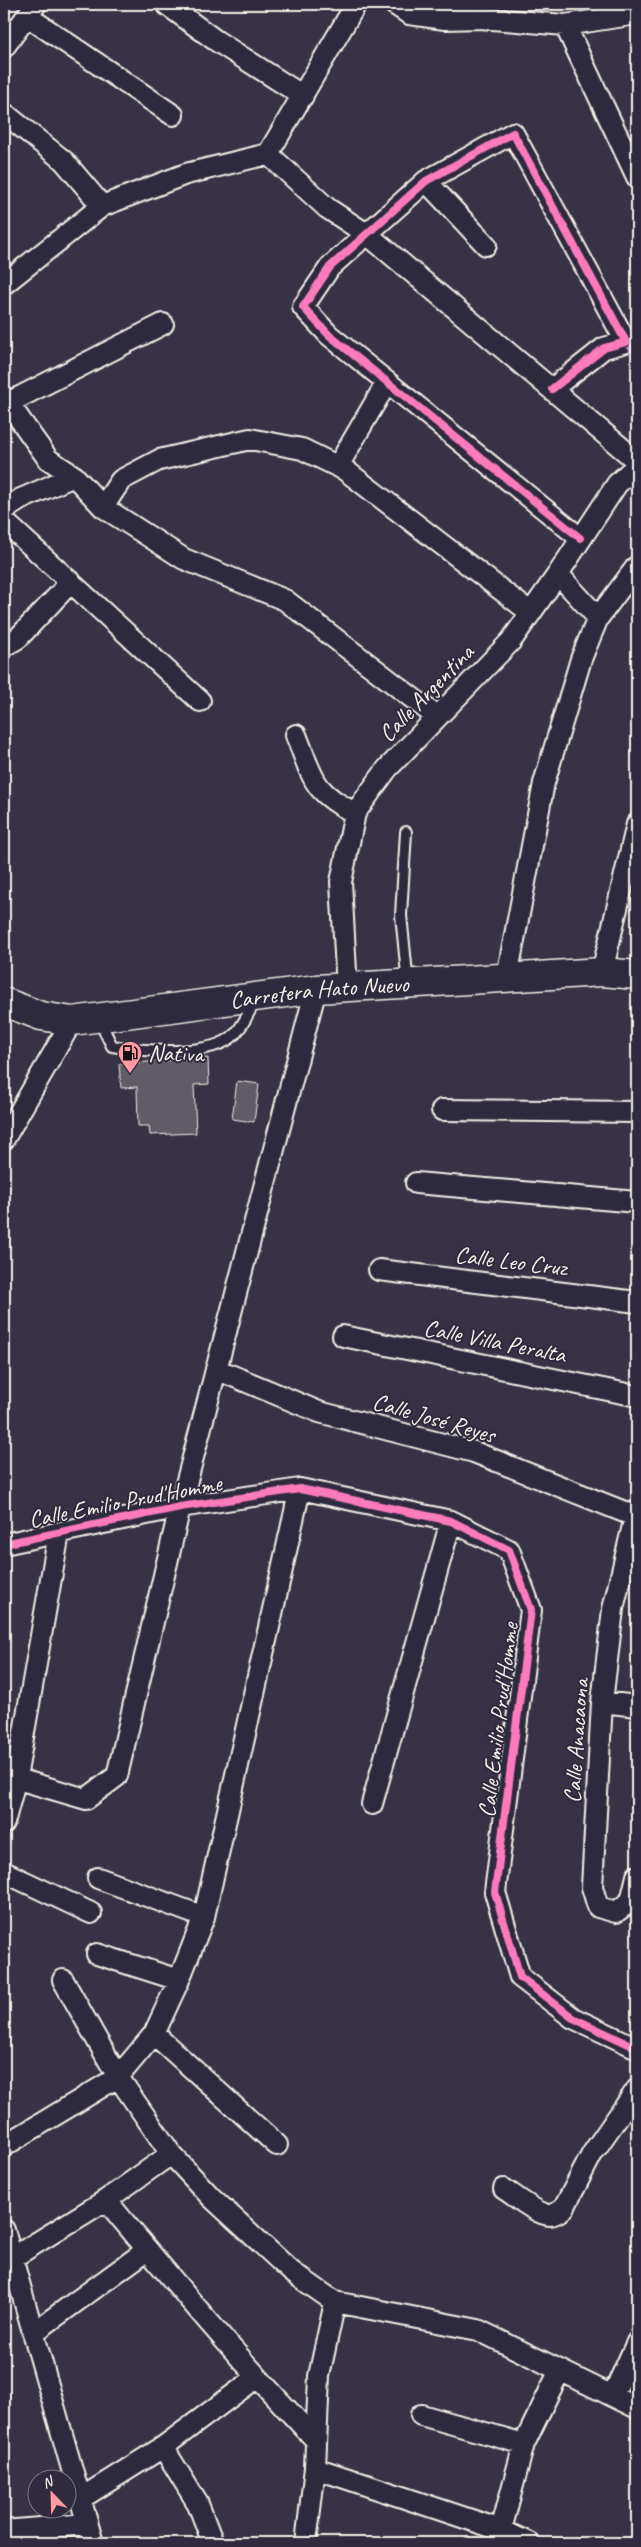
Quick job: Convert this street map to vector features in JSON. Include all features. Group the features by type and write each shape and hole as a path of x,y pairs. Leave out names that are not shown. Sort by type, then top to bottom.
{"main road":[{"name":"Carretera Hato Nuevo","path":"4,1002 41,1016 85,1020 316,989 347,989 602,972 637,975"}],"street":[{"path":"166,4 215,40 303,96"},
{"path":"4,284 102,206 186,174 268,154 356,4"},
{"path":"394,4 409,14 446,11 484,11 565,25 637,14"},
{"path":"4,47 32,10 173,115"},
{"path":"565,25 637,177"},
{"path":"4,113 64,161 102,206"},
{"path":"552,389 604,348 626,342 513,133 426,181 368,235 330,267 303,307 329,335 580,538"},
{"path":"268,154 326,208 368,235 637,462"},
{"path":"426,181 486,245"},
{"path":"163,324 6,402 48,458 74,476 104,507 184,559 285,600 438,717"},
{"path":"338,466 387,382"},
{"path":"104,507 122,480 159,460 250,439 302,449 338,466 531,613"},
{"name":"Calle Argentina","path":"347,989 341,882 355,813 387,769 510,641 558,574 617,484 637,465"},
{"path":"4,510 22,499 74,476"},
{"path":"4,521 200,701"},
{"path":"507,977 544,783 581,659 598,618 637,566"},
{"path":"558,574 598,618"},
{"path":"4,646 18,638 71,582"},
{"path":"296,735 316,785 332,802 355,813"},
{"path":"602,972 631,879 637,824"},
{"path":"10,1776 86,1799 117,1776 180,1506 316,989"},
{"path":"4,1139 85,1020"},
{"path":"442,1110 637,1112"},
{"path":"416,1183 637,1202"},
{"name":"Calle Leo Cruz","path":"379,1270 637,1302"},
{"name":"Calle Villa Peralta","path":"343,1336 637,1396"},
{"name":"Calle José Reyes","path":"216,1370 319,1412 474,1452 636,1517"},
{"path":"4,2146 118,2077 154,2034 179,1980 204,1917 300,1489"},
{"name":"Calle Emilio Prud'Homme","path":"4,1544 180,1506 300,1489 451,1521 508,1550 531,1610 495,1892 520,1977 573,2018 637,2048"},
{"name":"Calle Anacaona","path":"636,1517 613,1609 602,1702 592,1887 598,1907 616,1912 631,1901 637,1876"},
{"path":"372,1804 451,1521"},
{"path":"4,1823 10,1776 58,1533"},
{"path":"602,1702 637,1706"},
{"path":"4,1872 91,1913"},
{"path":"98,1878 204,1917"},
{"path":"97,1954 179,1980"},
{"path":"63,1980 118,2077 171,2154 210,2197 292,2272 335,2302 478,2330 637,2408"},
{"path":"154,2034 277,2145"},
{"path":"504,2189 541,2213 550,2215 558,2213 564,2208 592,2154 637,2089"},
{"path":"12,2258 106,2200 171,2154"},
{"path":"106,2200 256,2378 316,2440"},
{"path":"4,2230 93,2543"},
{"path":"33,2333 147,2250"},
{"path":"306,2543 315,2468 320,2376 335,2302"},
{"path":"613,2395 637,2342"},
{"path":"501,2530 524,2444 560,2370"},
{"path":"80,2499 163,2447 256,2378"},
{"path":"421,2416 524,2444"},
{"path":"163,2447 198,2504 213,2543"},
{"path":"315,2468 501,2530 529,2543"},
{"path":"4,2531 87,2524"}],"lane":[{"path":"406,832 401,915 408,985"},
{"path":"85,1020 112,1046 140,1050 213,1047 235,1035 259,996"}],"building":[{"path":"208,1058 209,1084 194,1085 196,1133 150,1135 149,1126 138,1126 137,1087 121,1088 119,1064"},
{"path":"237,1081 259,1084 254,1122 232,1119"}],"marked path":[{"path":"626,342 637,355"}],"cycle path":[{"path":"552,389 604,348 626,342 513,133 426,181 330,267 303,307 329,335 580,538"},
{"path":"4,1544 180,1507 300,1489 451,1521 509,1550 531,1610 495,1892 520,1977 573,2018 637,2048"}],"place":[{"name":"Nativa","path":"130,1074"}]}
